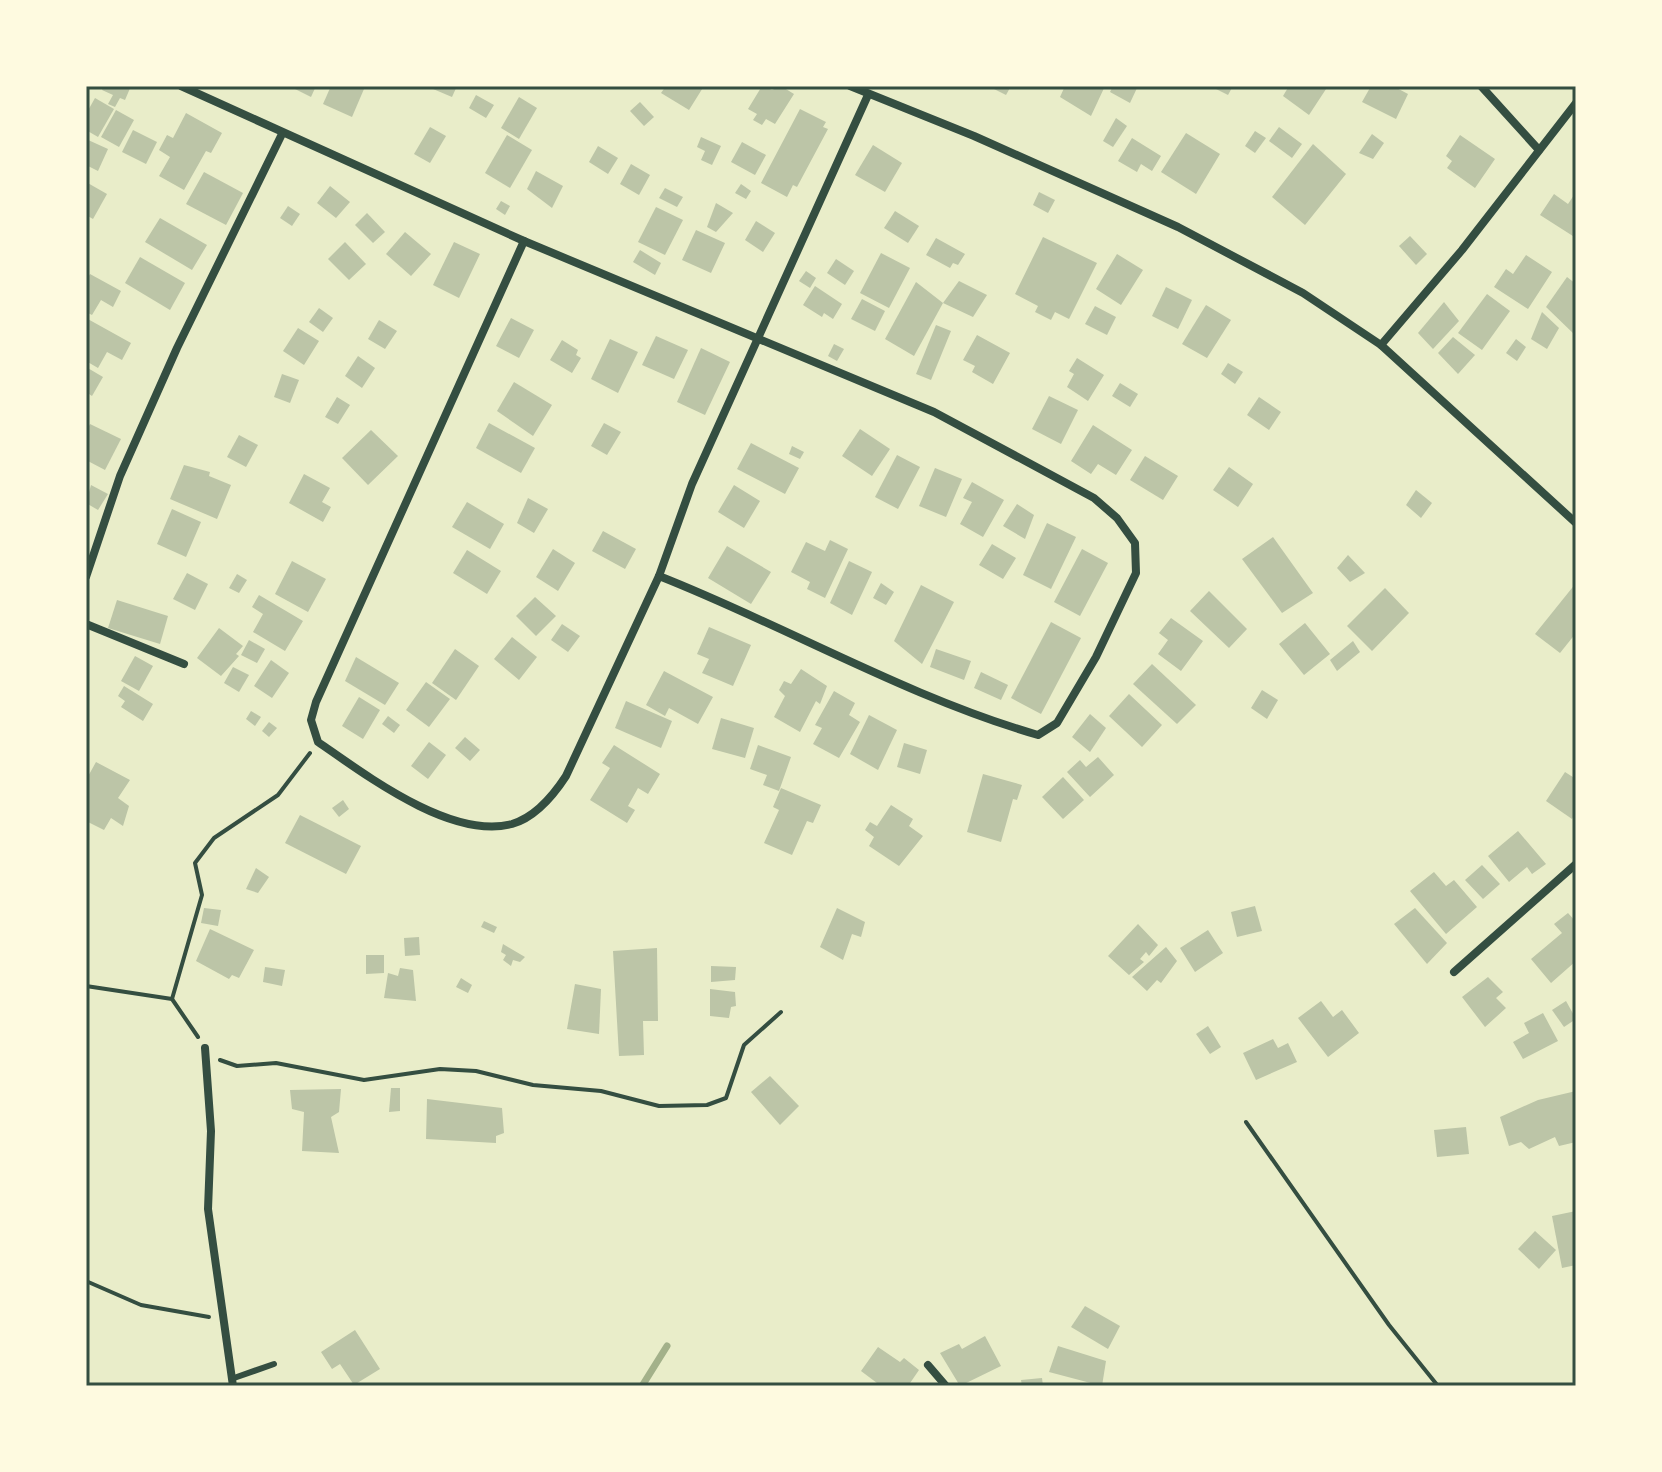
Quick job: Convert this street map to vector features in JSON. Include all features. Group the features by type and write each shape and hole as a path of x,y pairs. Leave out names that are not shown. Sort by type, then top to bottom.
{"street":[{"path":"181,86 524,241 934,412 1094,498 1117,518 1135,543 1136,573 1096,657 1057,723 1038,735 862,667 742,609 659,576"},
{"path":"850,86 974,136 1178,227 1303,293 1381,345 1576,523"},
{"path":"1481,86 1539,150"},
{"path":"524,241 316,702 311,720 318,742 408,799 462,823 513,824 544,805 566,776 659,576 692,484 868,95"},
{"path":"1381,345 1462,250 1576,103"},
{"path":"86,577 120,476 177,348 282,134"},
{"path":"86,624 184,664"},
{"path":"1454,972 1576,864"},
{"path":"205,1048 211,1131 208,1209 233,1382"},
{"path":"928,1365 946,1386"}],"lane":[{"path":"233,1382 274,1364"}],"path":[{"path":"172,999 202,895 195,863 214,838 278,795 318,742"},
{"path":"86,986 172,999 205,1048 227,1064 276,1063 349,1079 452,1069 544,1086 601,1091 659,1106 707,1105 726,1098 744,1045 781,1012"},
{"path":"1246,1122 1389,1325 1438,1386"},
{"path":"86,1281 141,1305 222,1320"}],"building":[{"path":"104,86 131,86 125,100 120,98 115,107 108,104 113,95 102,90"},
{"path":"289,86 316,86 311,97"},
{"path":"331,86 364,89 352,117 323,104"},
{"path":"426,86 457,86 452,97"},
{"path":"666,86 704,86 689,110 661,93"},
{"path":"762,86 772,90 781,86 794,94 775,124 766,119 762,125 753,120 757,114 748,109"},
{"path":"988,86 1011,86 1006,95"},
{"path":"1065,86 1105,86 1091,116 1060,97"},
{"path":"1113,86 1137,88 1130,103 1110,92"},
{"path":"1210,86 1233,86 1228,95"},
{"path":"1289,86 1328,86 1309,115 1283,96"},
{"path":"1371,86 1393,86 1408,94 1396,119 1362,102"},
{"path":"476,95 494,105 486,118 469,108"},
{"path":"519,97 537,108 519,139 501,128"},
{"path":"95,98 114,109 98,137 86,130 86,114"},
{"path":"640,102 654,117 644,126 630,111"},
{"path":"800,109 826,122 823,127 828,129 797,187 793,185 787,197 761,183"},
{"path":"116,110 134,120 119,147 101,137"},
{"path":"186,113 222,133 211,153 206,151 184,190 159,176 170,157 159,150 167,135 173,138"},
{"path":"1116,118 1127,126 1113,147 1103,141"},
{"path":"430,127 446,136 430,163 414,154"},
{"path":"1279,127 1302,144 1292,158 1269,141"},
{"path":"133,130 157,142 146,164 122,152"},
{"path":"1255,131 1266,138 1255,153 1245,146"},
{"path":"1186,133 1220,154 1196,194 1161,172"},
{"path":"1372,134 1384,143 1373,159 1359,153"},
{"path":"507,135 532,150 510,188 485,173"},
{"path":"1460,135 1495,159 1475,188 1447,168 1452,161 1446,156"},
{"path":"701,137 721,146 712,165 701,160 705,151 697,147"},
{"path":"1132,138 1161,156 1152,171 1141,164 1137,172 1118,161"},
{"path":"86,139 108,149 98,171 86,165"},
{"path":"742,142 766,155 755,175 731,162"},
{"path":"1313,144 1346,174 1305,225 1272,197"},
{"path":"873,145 902,163 885,192 855,175"},
{"path":"598,146 618,158 608,174 589,162"},
{"path":"631,164 650,175 639,195 620,184"},
{"path":"536,171 563,186 552,208 527,189"},
{"path":"204,172 243,193 226,225 186,204"},
{"path":"86,182 107,194 93,219 86,215"},
{"path":"741,184 751,191 746,199 735,193"},
{"path":"330,186 350,202 336,218 317,203"},
{"path":"665,188 683,197 677,207 659,198"},
{"path":"1039,192 1055,200 1048,213 1033,205"},
{"path":"1576,192 1576,238 1540,215 1554,194 1568,204"},
{"path":"501,201 510,206 505,215 496,209"},
{"path":"716,203 733,213 716,232 707,227"},
{"path":"288,206 300,214 292,226 280,218"},
{"path":"656,207 683,220 665,255 638,242"},
{"path":"895,211 919,226 908,243 884,228"},
{"path":"367,213 385,232 373,243 355,225"},
{"path":"160,218 207,245 192,270 145,242"},
{"path":"756,221 775,233 763,252 745,240"},
{"path":"696,230 725,243 711,273 682,260"},
{"path":"405,232 431,254 411,276 386,254"},
{"path":"1410,236 1427,254 1416,265 1399,246"},
{"path":"1043,237 1097,263 1069,319 1055,312 1051,320 1035,312 1038,306 1015,294"},
{"path":"936,238 965,254 958,265 953,263 950,268 926,255"},
{"path":"345,242 366,264 349,280 328,259"},
{"path":"454,242 480,254 459,298 433,285"},
{"path":"640,250 661,263 655,275 633,262"},
{"path":"881,253 910,268 889,308 860,293"},
{"path":"1117,254 1143,270 1121,305 1096,289"},
{"path":"1526,255 1552,272 1528,309 1494,287 1506,269 1513,274"},
{"path":"140,257 185,283 170,310 125,283"},
{"path":"836,259 854,271 845,285 827,273"},
{"path":"806,271 816,278 810,288 799,281"},
{"path":"90,274 121,291 113,307 101,300 92,315 86,312 86,281"},
{"path":"1567,277 1576,284 1576,336 1546,307"},
{"path":"959,281 987,295 973,317 943,303"},
{"path":"916,282 943,303 914,356 885,339"},
{"path":"815,286 842,304 833,319 824,313 822,317 803,305"},
{"path":"1166,287 1192,300 1178,329 1152,316"},
{"path":"1487,294 1510,311 1482,350 1458,333"},
{"path":"862,299 885,311 875,331 851,319"},
{"path":"1444,302 1459,321 1433,349 1418,333"},
{"path":"1206,305 1231,320 1207,358 1182,344"},
{"path":"1095,306 1116,317 1107,335 1085,324"},
{"path":"319,308 333,318 323,332 309,322"},
{"path":"1542,312 1559,328 1547,349 1531,339"},
{"path":"86,318 131,343 122,360 107,352 98,368 86,361"},
{"path":"511,318 534,330 519,358 496,346"},
{"path":"379,320 397,331 385,349 368,339"},
{"path":"936,325 951,331 931,380 916,374"},
{"path":"298,328 319,341 304,365 283,351"},
{"path":"977,335 1010,353 993,384 972,372 975,366 963,360"},
{"path":"656,336 688,350 674,379 642,365"},
{"path":"1453,337 1475,355 1458,374 1438,353"},
{"path":"610,339 638,352 618,393 591,379"},
{"path":"1516,339 1526,347 1517,361 1506,353"},
{"path":"562,340 578,350 576,355 581,358 572,373 550,360"},
{"path":"834,344 844,349 837,361 828,356"},
{"path":"701,348 730,362 705,415 677,402"},
{"path":"358,356 375,368 362,388 345,376"},
{"path":"1077,358 1104,375 1088,401 1067,387 1074,374 1069,371"},
{"path":"1228,363 1243,372 1235,384 1221,374"},
{"path":"86,367 103,377 92,396 86,392"},
{"path":"282,374 299,380 290,403 274,397"},
{"path":"514,382 552,405 533,436 497,411"},
{"path":"1120,383 1138,394 1130,407 1112,396"},
{"path":"1049,396 1078,410 1061,444 1032,429"},
{"path":"337,397 350,405 338,424 325,417"},
{"path":"1259,397 1281,412 1269,430 1247,415"},
{"path":"489,423 535,448 521,473 476,448"},
{"path":"604,423 621,432 607,455 591,446"},
{"path":"90,424 121,439 105,470 86,460 86,432"},
{"path":"1093,425 1132,450 1116,475 1098,464 1091,474 1071,461"},
{"path":"860,429 890,449 872,476 842,456"},
{"path":"371,430 398,456 368,485 342,458"},
{"path":"239,435 258,445 246,467 227,457"},
{"path":"751,443 799,468 785,494 737,469"},
{"path":"792,446 804,452 800,459 789,454"},
{"path":"897,455 920,467 898,509 875,497"},
{"path":"1145,456 1178,476 1163,500 1130,480"},
{"path":"184,465 210,472 209,476 231,485 217,519 170,499"},
{"path":"1229,467 1253,484 1238,507 1213,490"},
{"path":"935,468 962,479 946,517 919,506"},
{"path":"304,474 330,488 322,502 331,507 323,522 289,503"},
{"path":"972,482 1004,500 983,537 960,524 972,502 963,498"},
{"path":"91,485 108,494 98,510 86,503"},
{"path":"734,485 760,501 744,528 718,512"},
{"path":"1416,490 1432,503 1421,518 1406,505"},
{"path":"528,498 548,509 534,533 517,523"},
{"path":"467,502 504,524 490,549 452,527"},
{"path":"1017,504 1034,515 1025,539 1003,526"},
{"path":"172,509 201,522 186,557 157,544"},
{"path":"1047,523 1076,537 1051,589 1023,575"},
{"path":"603,531 636,549 625,569 592,551"},
{"path":"1273,537 1313,593 1282,613 1242,559"},
{"path":"830,540 848,549 825,598 807,589 810,582 791,572 806,542 825,551"},
{"path":"992,544 1016,558 1003,579 979,565"},
{"path":"727,546 771,572 751,604 708,578"},
{"path":"553,549 575,563 558,591 536,577"},
{"path":"1082,549 1108,563 1080,616 1054,602"},
{"path":"467,550 501,571 487,594 453,573"},
{"path":"1348,555 1365,573 1350,582 1337,568"},
{"path":"292,561 326,579 308,612 275,594"},
{"path":"849,561 872,572 852,615 830,603"},
{"path":"187,573 208,584 195,610 173,599"},
{"path":"237,574 247,580 239,593 229,588"},
{"path":"881,583 894,592 886,605 873,598"},
{"path":"1576,583 1576,633 1560,653 1535,634"},
{"path":"921,585 954,602 922,664 894,641"},
{"path":"1385,588 1409,613 1372,651 1347,626"},
{"path":"1209,591 1247,629 1229,648 1190,611"},
{"path":"259,595 303,621 285,651 253,632 263,614 252,607"},
{"path":"535,597 556,616 536,636 516,616"},
{"path":"117,600 168,616 160,644 108,628"},
{"path":"1171,618 1203,641 1181,671 1158,654 1168,640 1159,633"},
{"path":"1051,622 1081,638 1041,714 1011,698"},
{"path":"1305,623 1330,654 1304,675 1279,644"},
{"path":"562,624 580,636 568,652 551,640"},
{"path":"709,627 751,645 733,686 702,673 709,659 697,654"},
{"path":"219,628 243,646 236,654 239,656 221,676 197,658"},
{"path":"512,637 537,657 519,680 494,659"},
{"path":"249,640 265,649 257,663 241,655"},
{"path":"1353,641 1360,652 1337,671 1330,660"},
{"path":"455,649 479,666 456,700 432,683"},
{"path":"936,649 971,661 964,680 930,667"},
{"path":"135,656 153,666 139,691 121,681"},
{"path":"356,657 399,683 385,705 345,681"},
{"path":"271,660 289,673 272,698 254,686"},
{"path":"1152,664 1196,705 1177,724 1133,684"},
{"path":"233,667 249,675 239,692 224,683"},
{"path":"801,669 827,686 820,704 816,701 800,732 774,717 785,696 779,690 784,681 791,684"},
{"path":"664,671 713,697 698,724 669,708 665,716 646,705"},
{"path":"981,672 1008,685 1001,700 974,688"},
{"path":"426,682 450,699 429,727 406,710"},
{"path":"124,686 153,704 143,721 121,707 125,701 118,696"},
{"path":"1262,690 1278,700 1267,719 1251,708"},
{"path":"834,691 855,703 849,715 860,722 839,758 813,744 822,728 815,725"},
{"path":"1129,694 1162,725 1142,747 1109,716"},
{"path":"359,697 380,710 363,739 342,726"},
{"path":"626,701 672,721 661,748 615,728"},
{"path":"251,711 261,717 255,726 246,719"},
{"path":"1090,714 1106,728 1090,752 1072,737"},
{"path":"869,715 897,730 878,770 850,754"},
{"path":"388,716 400,725 394,733 382,724"},
{"path":"721,718 754,728 745,758 712,749"},
{"path":"269,722 277,728 269,737 262,731"},
{"path":"465,737 480,750 470,761 455,748"},
{"path":"429,742 446,755 428,779 411,766"},
{"path":"904,743 927,750 920,774 897,767"},
{"path":"614,745 660,774 648,794 638,788 628,806 635,810 627,823 590,800 610,768 602,763"},
{"path":"758,745 791,757 779,791 763,785 767,775 750,769"},
{"path":"1098,757 1114,775 1090,797 1067,772 1080,760 1086,767"},
{"path":"96,762 130,780 118,798 129,806 123,826 111,818 104,830 86,821 86,780"},
{"path":"1565,772 1576,779 1576,812 1572,819 1546,801"},
{"path":"983,774 1022,785 1017,800 1013,799 1001,842 967,832"},
{"path":"1063,777 1084,800 1063,819 1042,797"},
{"path":"781,788 821,805 813,823 807,821 792,855 764,843 779,810 773,807"},
{"path":"343,800 349,809 339,817 332,808"},
{"path":"891,805 913,819 909,826 923,836 899,866 869,846 874,837 865,830 870,822 877,826"},
{"path":"300,815 361,846 346,874 285,843"},
{"path":"1518,831 1546,864 1532,874 1527,867 1509,882 1488,856"},
{"path":"1482,865 1500,884 1483,899 1465,880"},
{"path":"256,868 269,877 258,893 246,889"},
{"path":"1434,872 1446,886 1454,880 1477,907 1446,934 1410,891"},
{"path":"1255,906 1262,931 1237,937 1231,912"},
{"path":"204,908 221,910 218,926 201,923"},
{"path":"837,908 865,922 861,937 852,934 843,960 820,947"},
{"path":"1415,908 1447,943 1427,964 1394,924"},
{"path":"1568,913 1576,922 1576,961 1551,983 1531,959 1562,933 1554,924"},
{"path":"484,921 497,927 494,933 481,927"},
{"path":"1138,924 1158,945 1149,956 1146,952 1140,959 1144,962 1129,975 1108,956"},
{"path":"210,929 254,950 239,978 232,975 229,979 196,961"},
{"path":"1208,930 1223,953 1195,972 1180,948"},
{"path":"419,937 420,955 405,956 404,938"},
{"path":"503,944 525,957 520,962 513,960 511,966 503,960 506,955 501,952"},
{"path":"1166,947 1177,961 1161,983 1157,980 1147,991 1132,977"},
{"path":"657,948 658,1021 643,1021 644,1055 619,1056 613,951"},
{"path":"366,955 384,955 384,973 366,974"},
{"path":"711,966 736,967 735,980 711,982"},
{"path":"265,967 285,970 282,986 263,982"},
{"path":"400,968 413,970 416,1001 384,998 388,973 398,976"},
{"path":"1488,977 1503,992 1496,998 1506,1008 1485,1027 1462,997"},
{"path":"461,978 472,985 468,993 456,987"},
{"path":"575,984 601,989 599,1034 567,1029"},
{"path":"710,989 735,992 736,1006 731,1007 729,1018 710,1016"},
{"path":"1321,1001 1333,1017 1342,1010 1359,1033 1328,1057 1298,1018"},
{"path":"1566,1001 1576,1019 1564,1027 1552,1010"},
{"path":"1543,1013 1558,1041 1523,1059 1513,1042 1529,1033 1524,1023"},
{"path":"1208,1026 1221,1047 1210,1054 1196,1034"},
{"path":"1273,1039 1278,1048 1288,1043 1297,1062 1256,1080 1243,1053"},
{"path":"770,1076 799,1106 780,1125 751,1092"},
{"path":"391,1088 400,1088 400,1111 389,1112"},
{"path":"341,1089 339,1112 331,1117 339,1153 302,1151 304,1112 292,1109 290,1090"},
{"path":"1576,1091 1576,1142 1559,1146 1555,1137 1529,1149 1521,1142 1509,1146 1500,1117 1538,1100"},
{"path":"427,1099 502,1108 504,1133 496,1136 496,1143 426,1139"},
{"path":"1466,1127 1469,1154 1437,1157 1434,1130"},
{"path":"1576,1211 1576,1265 1562,1268 1552,1216"},
{"path":"1535,1231 1556,1250 1539,1269 1518,1249"},
{"path":"1085,1306 1120,1326 1108,1349 1071,1327"},
{"path":"355,1330 380,1369 354,1385 340,1364 332,1369 321,1352"},
{"path":"985,1336 1001,1366 960,1386 940,1353 959,1344 962,1349"},
{"path":"1058,1346 1106,1361 1102,1386 1049,1372"},
{"path":"878,1347 900,1362 904,1358 919,1370 908,1386 881,1386 861,1371"},
{"path":"1042,1378 1043,1386 1022,1386 1021,1380"}],"waterway":[{"path":"642,1386 667,1346"}]}
